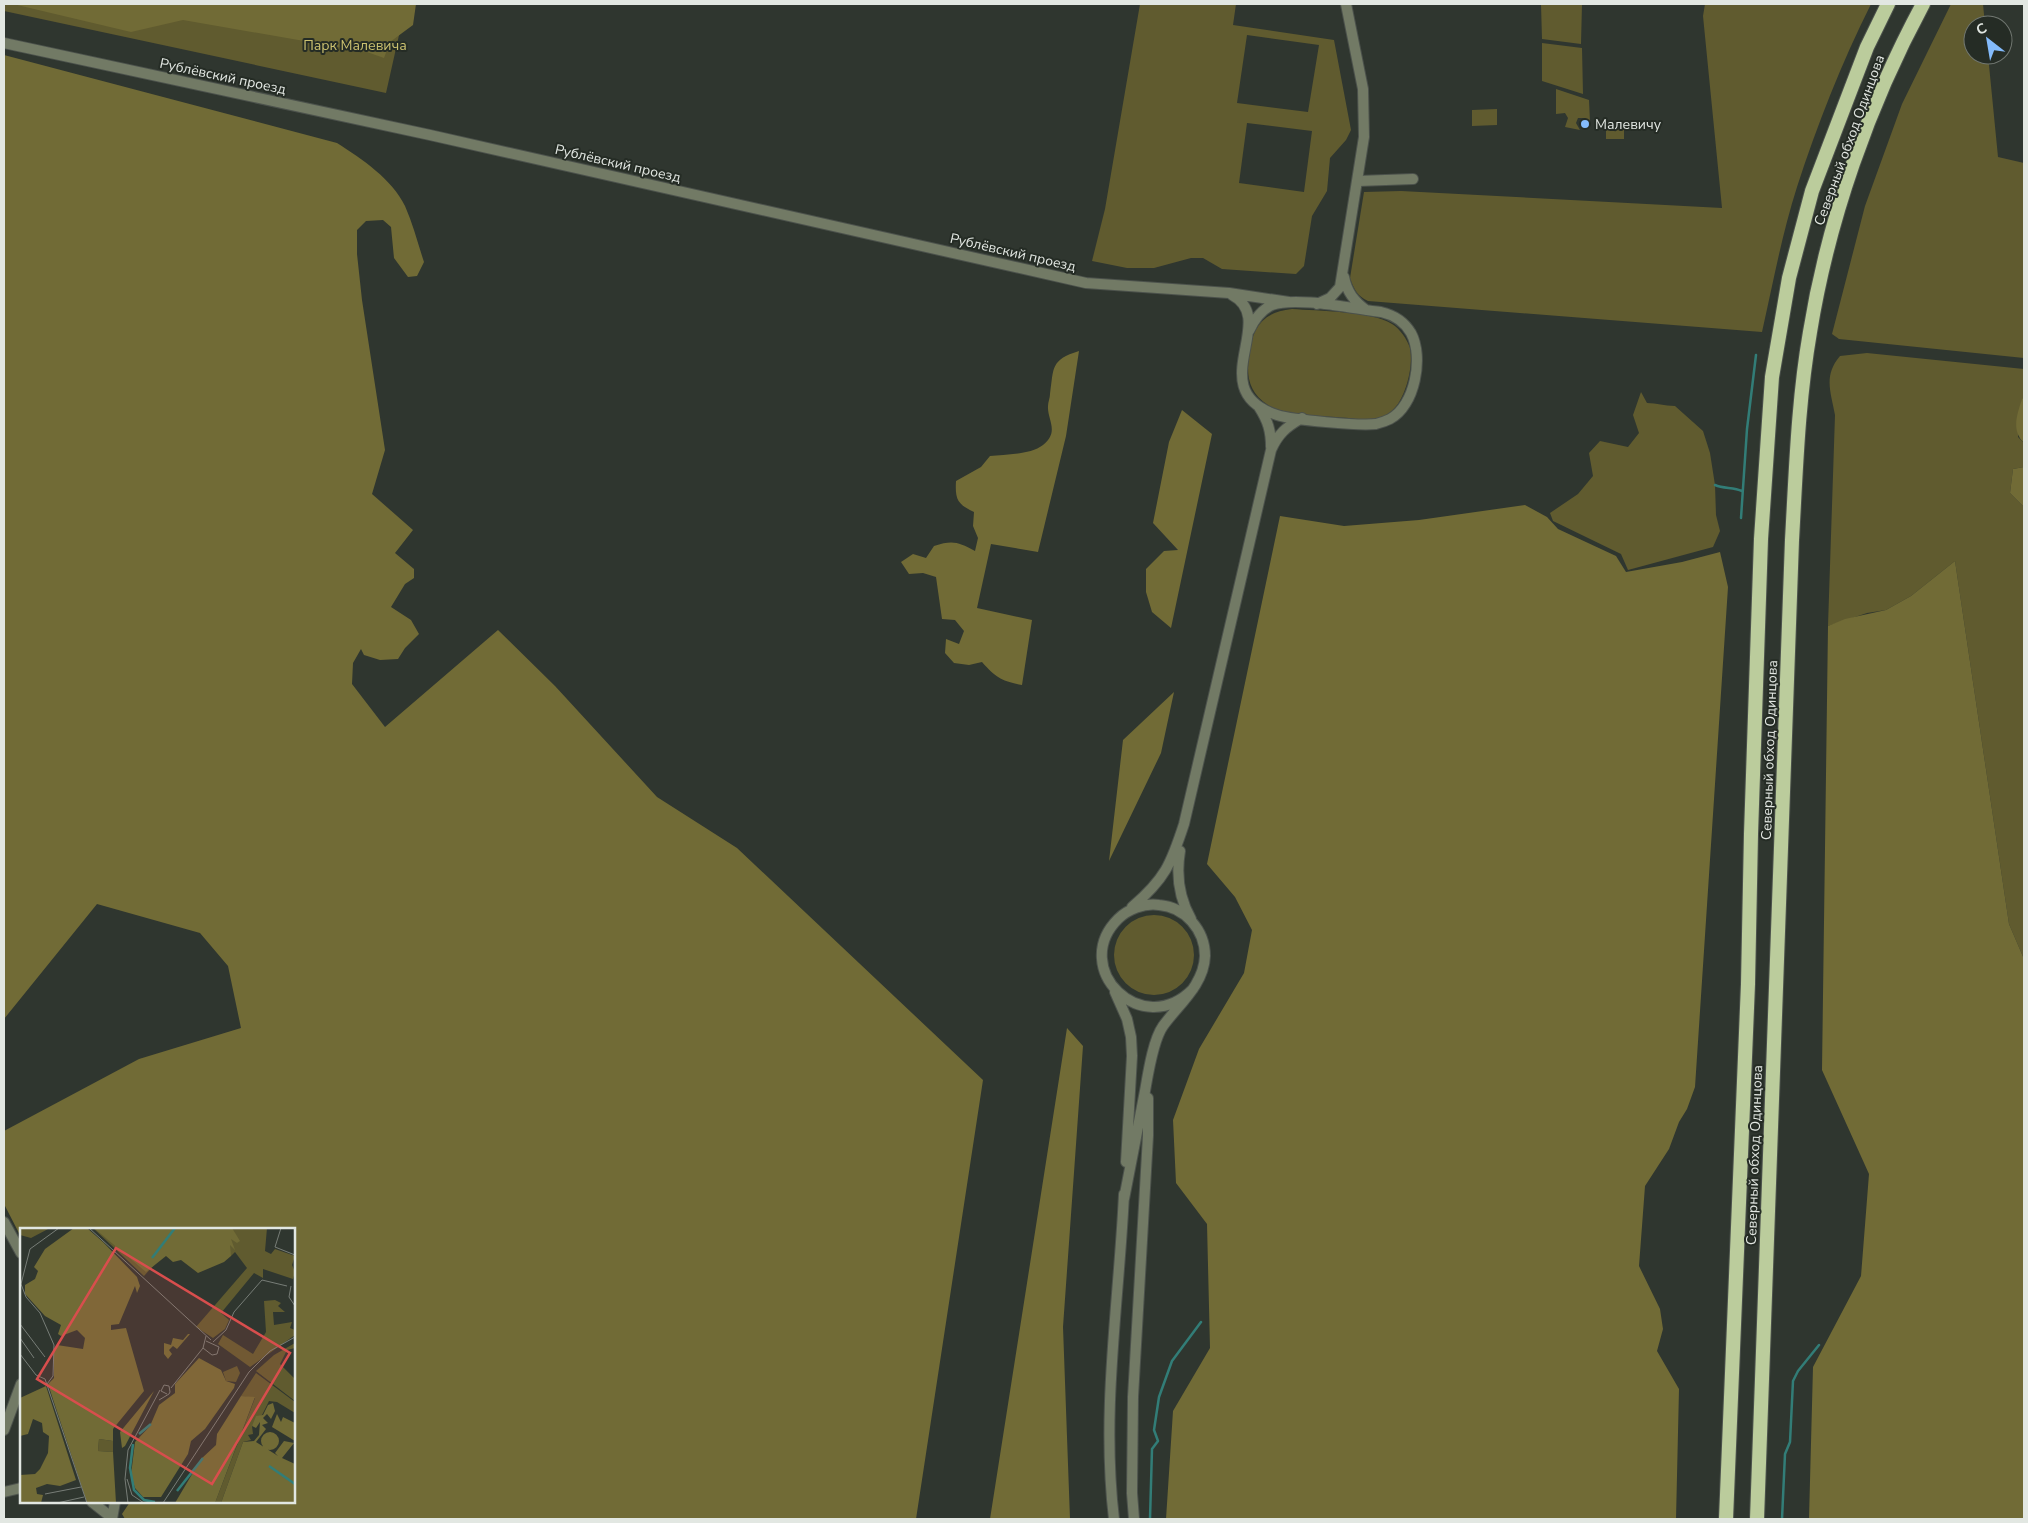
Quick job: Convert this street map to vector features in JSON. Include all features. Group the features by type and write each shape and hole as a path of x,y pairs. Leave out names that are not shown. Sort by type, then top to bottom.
{"highway":[{"name":"Северный обход Одинцова","path":"1726,1519 1747,994 1761,539 1772,377 1789,278 1812,191 1867,46 1888,4"},
{"name":"Северный обход Одинцова","path":"1757,1519 1792,540 1798,427 1803,380 1819,284 1841,201 1895,59 1923,4"}],"street":[{"path":"1316,304 1336,293 1344,274 1364,138 1363,89 1346,4"},
{"name":"Рублёвский проезд","path":"4,43 430,135 1086,283 1229,293 1289,302"},
{"path":"1358,181 1414,179"},
{"path":"1344,274 1346,287 1350,295 1356,303 1367,310"},
{"path":"1229,293 1240,299 1246,307 1249,317 1249,330 1243,352 1241,371 1243,386 1268,421 1271,433 1271,450"},
{"path":"1249,330 1263,311 1272,305 1289,302 1316,304 1394,315 1403,322 1411,333 1416,345 1417,357 1412,393 1403,408 1391,418 1377,424 1359,424 1277,415 1259,406"},
{"path":"1114,1519 1109,1447 1110,1390 1132,1056 1127,1018 1104,971 1103,946 1109,930 1120,917 1165,875 1173,859 1184,824 1271,450 1276,438 1286,427 1302,418"},
{"path":"1124,1199 1152,1055 1162,1027 1202,974 1205,957 1199,933 1186,909 1178,876 1184,824"},
{"path":"1120,917 1142,906 1168,906 1183,914 1199,933"},
{"path":"1112,986 1131,1002 1147,1007 1172,1003 1187,995 1193,988"},
{"path":"1134,1519 1132,1493 1133,1397 1148,1136 1148,1076"},
{"path":"4,1222 20,1251"},
{"path":"4,1430 20,1387"},
{"path":"4,1492 20,1488"},
{"path":"93,1503 111,1518 115,1503"}],"green space":[{"name":"Парк Малевича","path":"4,4 406,4 386,93 4,11"},
{"path":"13,4 416,4 413,25 390,42 384,58 367,52 183,20 131,32"},
{"path":"1140,4 1236,4 1233,25 1334,40 1351,130 1346,140 1330,158 1327,191 1312,216 1304,266 1296,274 1222,269 1203,258 1191,258 1154,268 1127,268 1092,261 1105,209","holes":["1247,35 1319,45 1308,112 1237,103","1247,123 1312,131 1304,192 1239,183"]},
{"path":"1541,4 1582,4 1581,44 1542,39"},
{"path":"1705,4 1871,4 1840,71 1797,187 1778,259 1762,332 1368,301 1359,294 1350,278 1364,192 1401,191 1722,208 1703,16"},
{"path":"1951,4 1983,4 1984,15 1963,15 1963,65 1989,65 1998,157 2024,163 2024,358 1839,339 1832,334 1865,206 1902,104"},
{"path":"1542,43 1582,48 1583,94 1542,81"},
{"path":"4,55 337,143 376,170 384,178 405,206 424,262 417,276 408,277 394,258 391,227 383,220 366,221 357,230 357,254 362,300 385,450 372,494 413,530 395,553 414,569 414,578 405,584 391,607 411,620 419,634 405,648 398,659 380,660 364,655 361,649 353,663 352,684 385,727 498,630 555,686 657,797 737,848 983,1080 916,1519 125,1519 122,1514 129,1503 295,1503 295,1228 20,1228 20,1235 4,1204 4,1131 139,1059 241,1028 228,966 200,933 97,904 4,1019"},
{"path":"1556,89 1589,100 1590,122 1585,118 1578,118 1576,123 1580,130 1565,127 1568,118 1565,113 1556,114"},
{"path":"1497,109 1497,125 1472,126 1472,110"},
{"path":"1606,122 1624,122 1624,139 1606,139"},
{"path":"1292,309 1344,312 1372,316 1392,324 1398,329 1410,348 1411,364 1404,393 1395,408 1380,418 1365,420 1295,413 1275,409 1262,400 1250,384 1248,363 1250,346 1260,323 1273,314"},
{"path":"1079,351 1066,436 1038,552 991,544 977,608 1032,620 1022,685 1000,678 982,662 969,665 954,663 945,653 946,639 959,644 964,631 955,620 942,619 936,577 923,573 909,574 901,562 913,554 926,558 934,546 946,543 960,544 975,551 978,538 973,526 974,512 958,500 956,481 981,467 990,456 1031,451 1048,440 1052,430 1048,406 1053,371 1058,362 1063,358"},
{"path":"1867,353 2024,369 2024,398 2022,400 2018,437 2024,443 2024,467 2013,469 2010,493 2024,507 2024,959 2009,924 1955,561 1911,596 1886,610 1867,613 1828,626 1835,415 1830,391 1831,370 1840,356"},
{"path":"1641,392 1647,403 1675,406 1703,431 1710,453 1715,485 1716,515 1720,531 1713,547 1628,570 1621,554 1553,521 1550,513 1578,494 1593,476 1589,453 1600,441 1628,447 1639,433 1633,415"},
{"path":"2024,398 2024,443 2016,428 2016,422 2022,399"},
{"path":"1182,410 1212,434 1171,628 1152,612 1146,592 1146,569 1164,551 1178,550 1153,523 1169,442"},
{"path":"2024,467 2024,507 2010,493 2013,469"},
{"path":"1525,505 1547,517 1558,529 1616,556 1626,572 1682,562 1720,552 1728,587 1695,1087 1669,1149 1645,1186 1639,1266 1660,1309 1663,1329 1657,1351 1679,1389 1676,1519 1166,1519 1173,1411 1210,1348 1207,1224 1176,1183 1173,1120 1199,1049 1244,973 1252,930 1235,897 1207,864 1280,516 1344,526 1419,520"},
{"path":"1955,561 2009,924 2024,959 2024,1519 1809,1519 1813,1367 1861,1276 1869,1174 1822,1070 1828,626 1845,619 1886,610 1911,596"},
{"path":"1174,692 1161,753 1109,861 1123,740"},
{"path":"1154,915 1169,918 1182,927 1191,940 1194,955 1191,970 1182,983 1169,992 1154,995 1139,992 1126,983 1117,970 1114,955 1117,940 1126,927 1139,918"},
{"path":"1067,1028 1083,1046 1063,1327 1070,1519 990,1519"}],"waterway":[{"path":"1741,518 1747,429 1756,355"},
{"path":"1715,485 1742,491"},
{"path":"1150,1519 1152,1449 1158,1441 1154,1430 1159,1397 1172,1361 1201,1322"},
{"path":"1782,1519 1785,1454 1790,1442 1793,1381 1798,1371 1819,1345"}],"place":[{"name":"Малевичу","path":"1585,124"}]}
